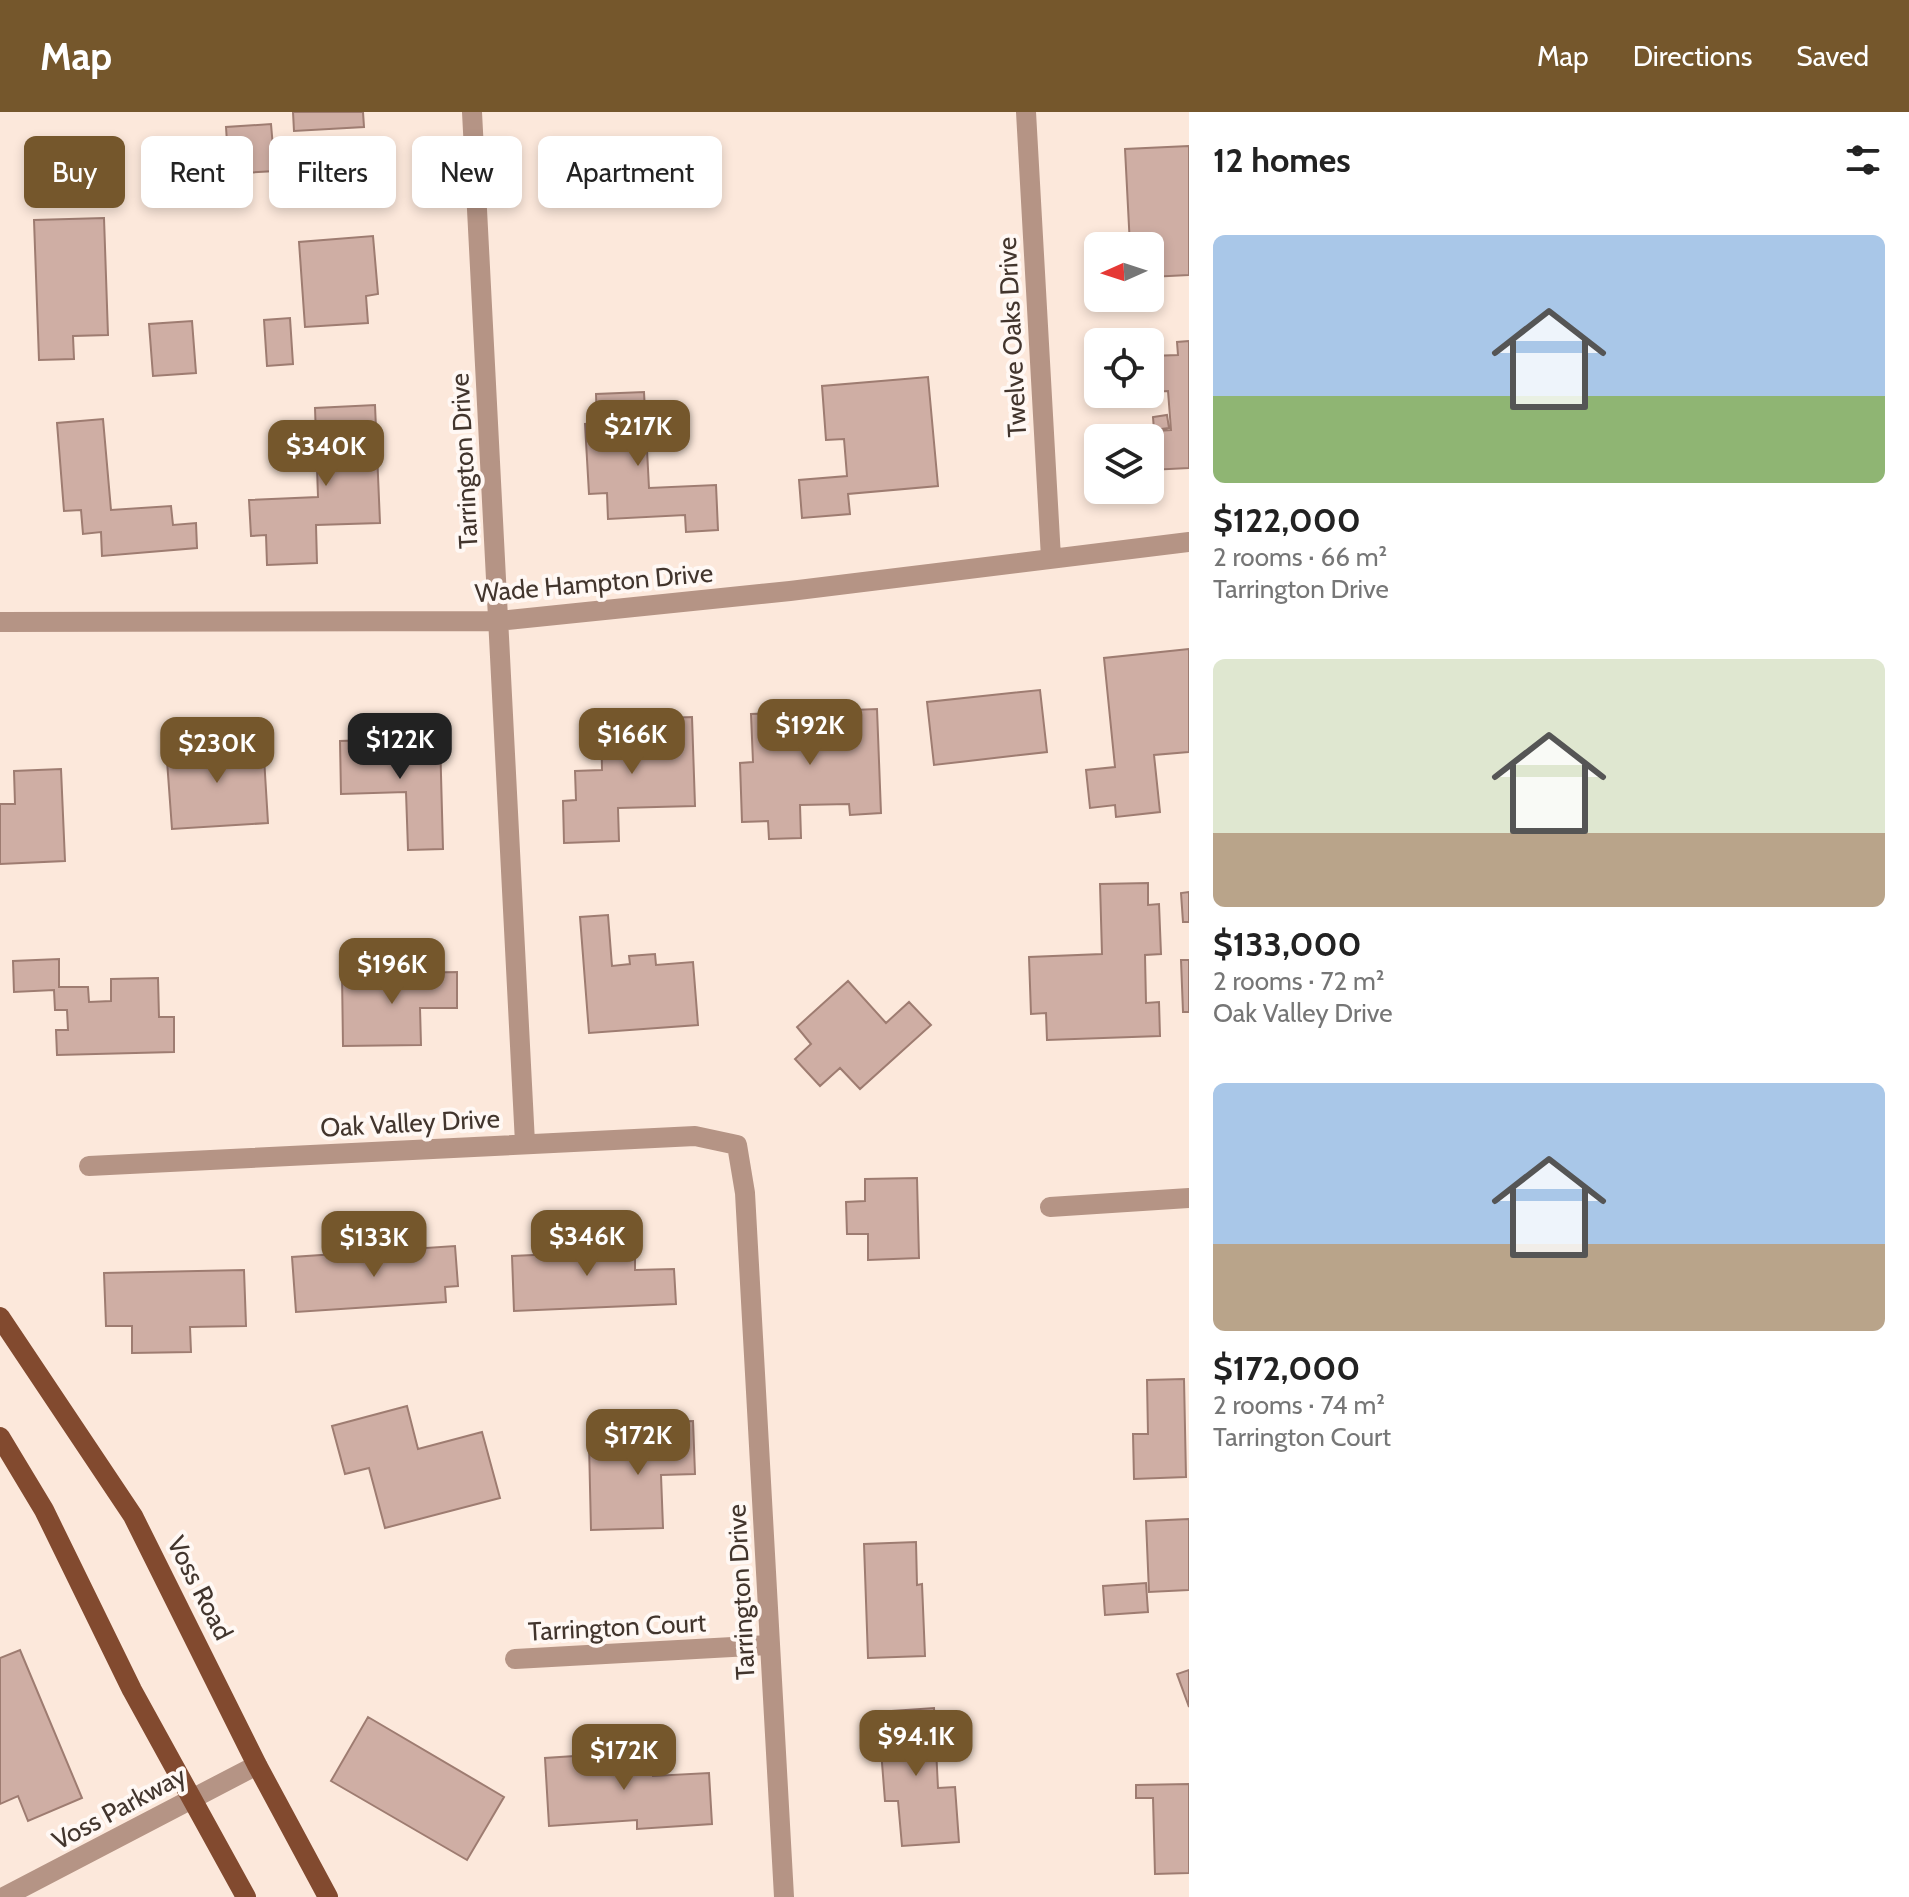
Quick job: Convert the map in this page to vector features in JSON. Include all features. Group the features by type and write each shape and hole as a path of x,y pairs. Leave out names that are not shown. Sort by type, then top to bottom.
{"main road":[{"name":"Voss Road","path":"0,1317 133,1516 257,1765 328,1897"},
{"path":"0,1437 44,1510 132,1690 246,1897"}],"street":[{"name":"Tarrington Drive","path":"472,112 525,1143"},
{"name":"Twelve Oaks Drive","path":"1026,112 1051,558"},
{"name":"Wade Hampton Drive","path":"0,622 498,621 790,591 1189,542"},
{"name":"Oak Valley Drive","path":"89,1166 695,1136 733,1142"},
{"name":"Tarrington Drive","path":"733,1142 745,1193 784,1897"},
{"path":"1050,1207 1189,1198"},
{"name":"Tarrington Court","path":"515,1659 770,1645"},
{"name":"Voss Parkway","path":"4,1897 257,1765"}],"building":[{"path":"293,112 363,112 364,127 294,131"},
{"path":"271,124 269,171 253,172 253,136 227,136 226,127"},
{"path":"1189,146 1189,275 1164,276 1164,232 1129,232 1125,149"},
{"path":"104,218 108,335 73,336 74,359 39,360 34,220"},
{"path":"373,236 378,294 366,296 368,323 305,327 299,242"},
{"path":"290,318 293,364 267,366 264,320"},
{"path":"192,321 196,373 153,376 149,324"},
{"path":"1189,341 1189,468 1164,469 1164,430 1171,430 1168,391 1164,391 1164,356 1178,355 1177,342"},
{"path":"928,377 938,486 848,494 850,514 802,518 799,480 847,476 844,439 826,440 822,386"},
{"path":"644,392 649,488 716,485 718,530 686,532 685,515 608,519 607,493 589,494 585,424 597,423 596,394"},
{"path":"375,405 380,523 316,525 317,563 267,565 266,535 251,536 249,500 318,497 315,408"},
{"path":"1167,415 1169,428 1164,429 1164,424 1154,424 1153,417"},
{"path":"103,419 111,510 171,506 173,525 196,523 197,548 102,556 101,532 83,534 81,510 64,511 57,423"},
{"path":"1189,649 1189,752 1154,755 1160,812 1116,817 1115,805 1090,808 1086,770 1115,767 1104,658"},
{"path":"1040,690 1047,752 934,765 927,702"},
{"path":"877,709 881,813 850,815 849,804 800,805 801,838 769,839 768,821 742,822 740,763 753,762 751,714"},
{"path":"692,717 695,806 618,808 619,841 564,843 563,801 576,800 575,771 602,770 601,720"},
{"path":"440,738 443,849 408,850 406,792 341,794 340,741"},
{"path":"263,741 268,823 172,829 166,747"},
{"path":"61,769 65,861 0,864 0,804 15,804 14,771"},
{"path":"1148,883 1148,905 1159,904 1161,954 1145,955 1146,1003 1159,1002 1160,1036 1047,1040 1046,1013 1031,1014 1029,957 1102,954 1100,884"},
{"path":"1189,892 1189,922 1183,922 1181,893"},
{"path":"608,915 612,966 630,964 629,956 655,954 656,965 693,962 698,1025 589,1033 580,917"},
{"path":"59,959 59,987 88,987 89,1002 111,1001 111,979 158,978 159,1017 174,1017 174,1052 57,1055 56,1030 68,1030 67,1010 55,1010 54,990 14,992 13,961"},
{"path":"1181,960 1189,960 1189,1012 1183,1012"},
{"path":"457,972 457,1008 420,1008 421,1045 343,1046 342,974"},
{"path":"848,981 886,1023 909,1002 931,1025 860,1089 840,1068 820,1086 795,1059 811,1044 797,1027"},
{"path":"917,1178 919,1258 868,1260 868,1234 847,1234 846,1202 865,1201 865,1179"},
{"path":"605,1235 605,1251 635,1250 635,1270 674,1269 676,1304 514,1311 512,1256 556,1254 556,1237"},
{"path":"455,1246 458,1286 445,1287 446,1302 296,1312 292,1257"},
{"path":"244,1270 246,1326 190,1327 191,1352 132,1353 132,1326 106,1326 104,1273"},
{"path":"1184,1379 1186,1477 1134,1479 1133,1434 1148,1434 1147,1380"},
{"path":"407,1406 418,1449 482,1432 500,1498 385,1528 369,1468 345,1474 332,1426"},
{"path":"693,1421 695,1474 661,1475 663,1528 591,1530 589,1444 654,1442 654,1422"},
{"path":"1189,1519 1189,1590 1149,1592 1146,1521"},
{"path":"916,1542 917,1585 922,1584 925,1656 868,1658 864,1544"},
{"path":"1146,1583 1148,1612 1105,1615 1103,1586"},
{"path":"20,1650 82,1798 28,1821 18,1796 0,1804 0,1658"},
{"path":"1189,1670 1189,1707 1177,1674"},
{"path":"934,1708 938,1788 955,1787 959,1842 902,1846 898,1801 885,1801 878,1712"},
{"path":"368,1717 504,1797 467,1860 331,1781"},
{"path":"651,1751 653,1776 709,1773 712,1824 637,1829 637,1820 549,1826 545,1758"},
{"path":"1189,1784 1189,1873 1155,1874 1153,1798 1136,1798 1136,1785"}]}
